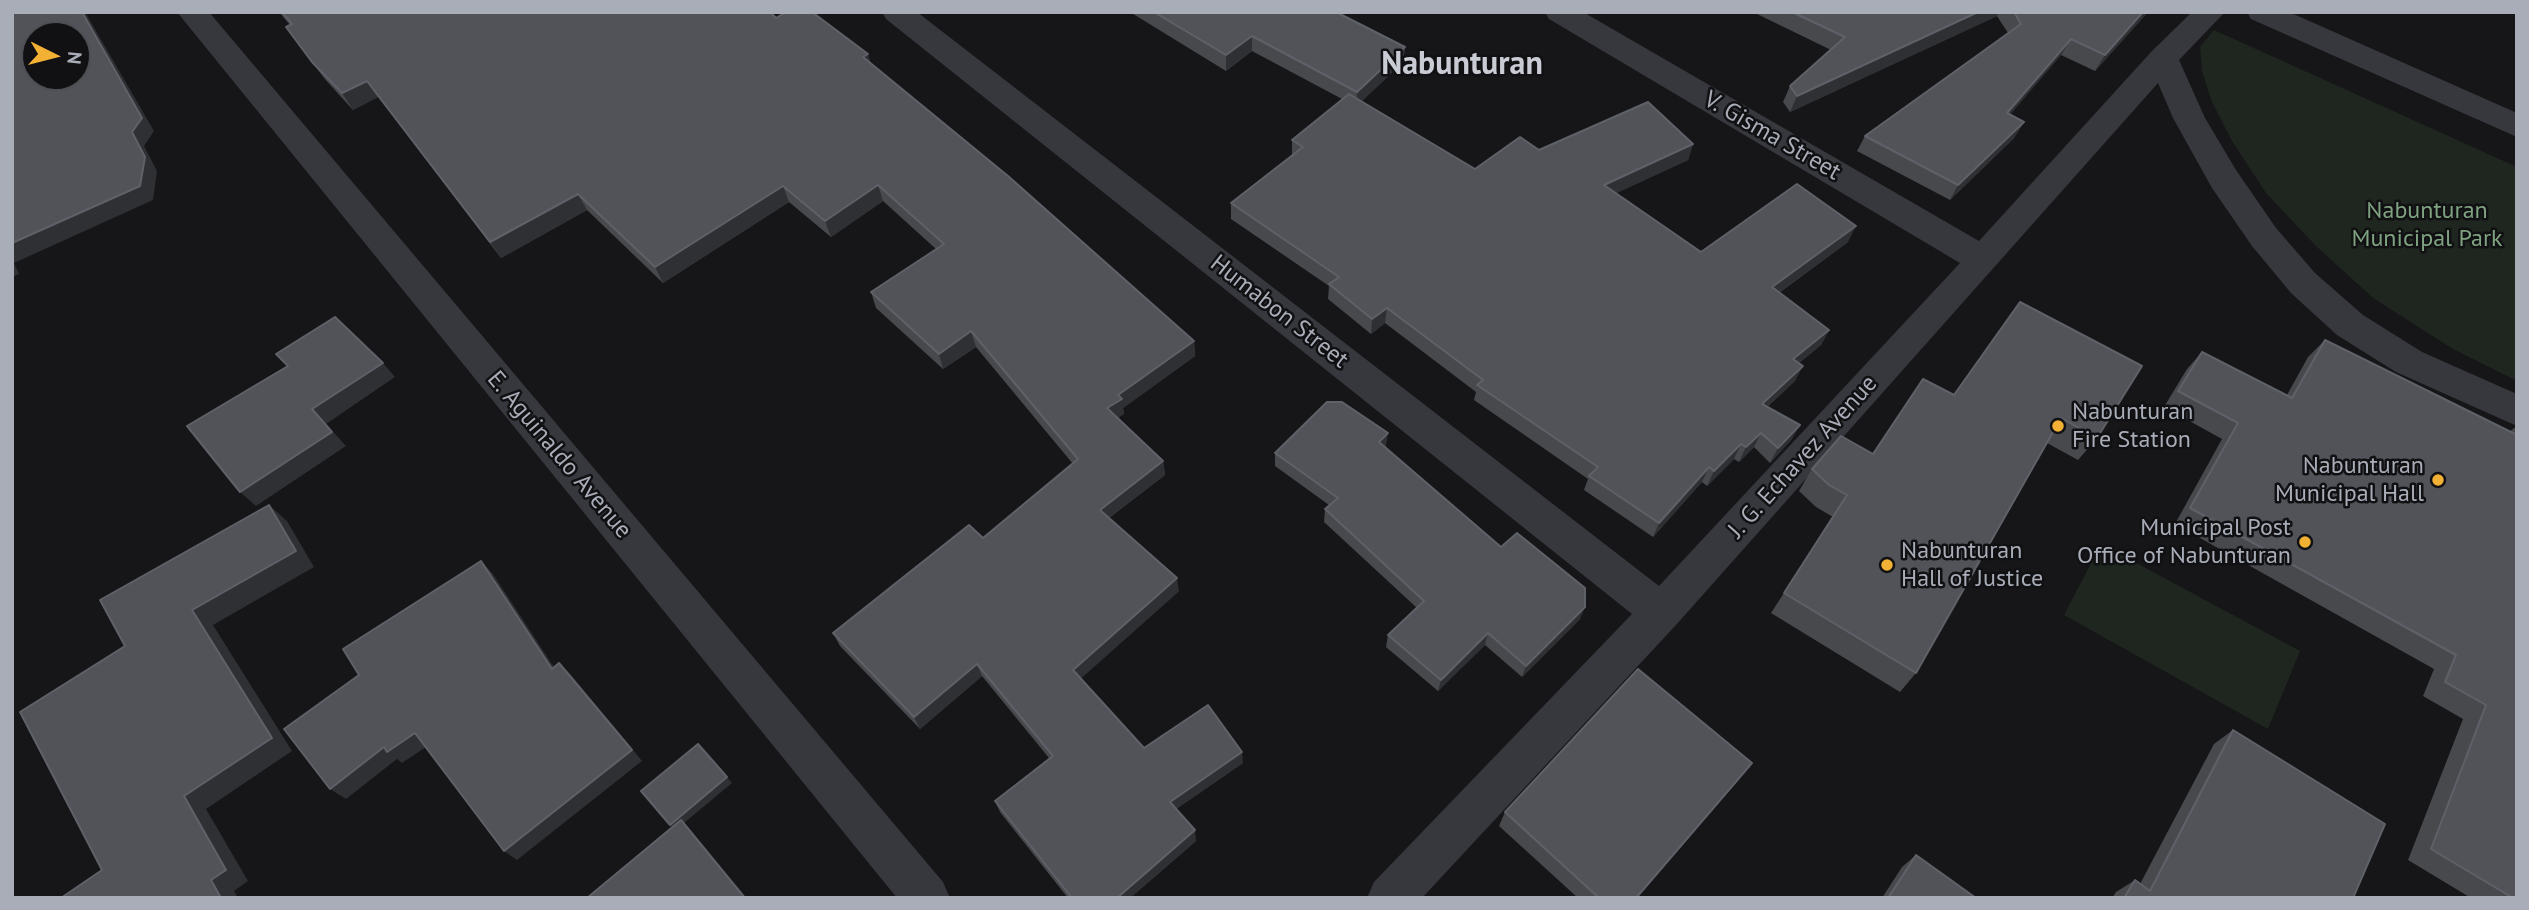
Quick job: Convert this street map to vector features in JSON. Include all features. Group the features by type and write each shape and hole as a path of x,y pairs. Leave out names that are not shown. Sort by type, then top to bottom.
{"street":[{"name":"E. Aguinaldo Avenue","path":"191,12 926,898"},
{"name":"Humabon Street","path":"897,12 1661,612"},
{"name":"V. Gisma Street","path":"1560,12 1983,260"},
{"name":"J. G. Echavez Avenue","path":"1390,898 1661,612 1983,260 2163,58 2210,12"},
{"path":"2262,12 2517,126"},
{"path":"2163,58 2189,118 2224,180 2264,237 2303,283 2350,325 2409,362 2517,411"}],"green space":[{"name":"Nabunturan Municipal Park","path":"2214,30 2517,167 2517,381 2453,349 2373,298 2316,246 2266,193 2232,141 2212,102 2202,71 2200,47"},
{"path":"2101,544 2300,651 2268,729 2064,615"}],"building":[{"path":"12,12 82,12 87,21 21,21 21,91 91,91 91,28 142,118 132,132 145,157 140,186 12,243"},
{"path":"282,12 770,12 776,18 786,12 812,12 868,54 863,57 1008,176 1194,341 1118,395 1122,399 1107,408 1163,461 1100,510 1177,578 1073,670 1144,748 1208,705 1242,752 1170,802 1195,830 1117,898 1072,898 995,801 1053,756 977,664 914,717 833,633 969,525 983,538 1078,459 971,331 939,354 871,292 944,244 878,185 825,221 783,186 655,267 578,194 490,242 367,81 342,93 312,62 286,27 292,24"},
{"path":"1154,12 1336,12 1405,47 1357,92 1252,36 1226,55"},
{"path":"1792,12 1978,12 1797,96 1790,86 1845,37"},
{"path":"2014,12 2143,12 2105,55 2071,39 2007,113 2024,122 1958,185 1865,136 2021,24"},
{"path":"1349,94 1475,169 1520,137 1539,150 1648,102 1693,144 1604,185 1701,252 1797,184 1856,226 1772,287 1829,330 1793,359 1803,366 1762,404 1800,425 1778,448 1761,433 1746,447 1741,444 1714,471 1709,467 1659,523 1589,476 1598,467 1477,385 1483,380 1387,308 1372,319 1329,284 1339,277 1231,203 1303,147 1292,140"},
{"name":"Nabunturan Hall of Justice","path":"2020,302 2142,366 2097,438 2061,418 1916,673 1784,593 1847,495 1829,485 1812,469 1841,436 1873,454 1923,379 1954,395"},
{"path":"335,317 383,363 312,409 332,432 240,492 187,426 288,366 276,354"},
{"path":"2325,340 2517,435 2517,898 2431,849 2486,705 2445,682 2456,655 2190,508 2238,423 2178,391 2202,352 2292,398"},
{"path":"1327,402 1342,402 1388,433 1379,442 1501,547 1517,533 1585,588 1585,607 1526,666 1488,633 1441,680 1388,635 1424,601 1325,509 1338,498 1275,453"},
{"path":"269,505 296,551 192,610 272,738 184,796 226,870 211,880 221,898 61,898 102,870 20,712 125,646 100,600"},
{"path":"481,561 552,669 559,663 632,750 504,851 415,733 387,752 384,747 330,789 284,729 359,675 343,649"},
{"path":"1638,669 1752,763 1636,898 1599,898 1505,812"},
{"path":"2233,730 2385,824 2353,898 2124,898 2135,880 2150,891"},
{"path":"698,744 727,777 670,825 641,791"},
{"path":"681,820 745,898 587,898"},
{"path":"1916,855 1976,898 1888,898"}],"place":[{"name":"Nabunturan Fire Station","path":"2058,426"},
{"name":"Nabunturan Municipal Hall","path":"2438,480"},
{"name":"Municipal Post Office of Nabunturan","path":"2305,542"},
{"name":"Nabunturan Hall of Justice","path":"1887,565"}],"district":[{"name":"Nabunturan","path":"1462,65"}]}
